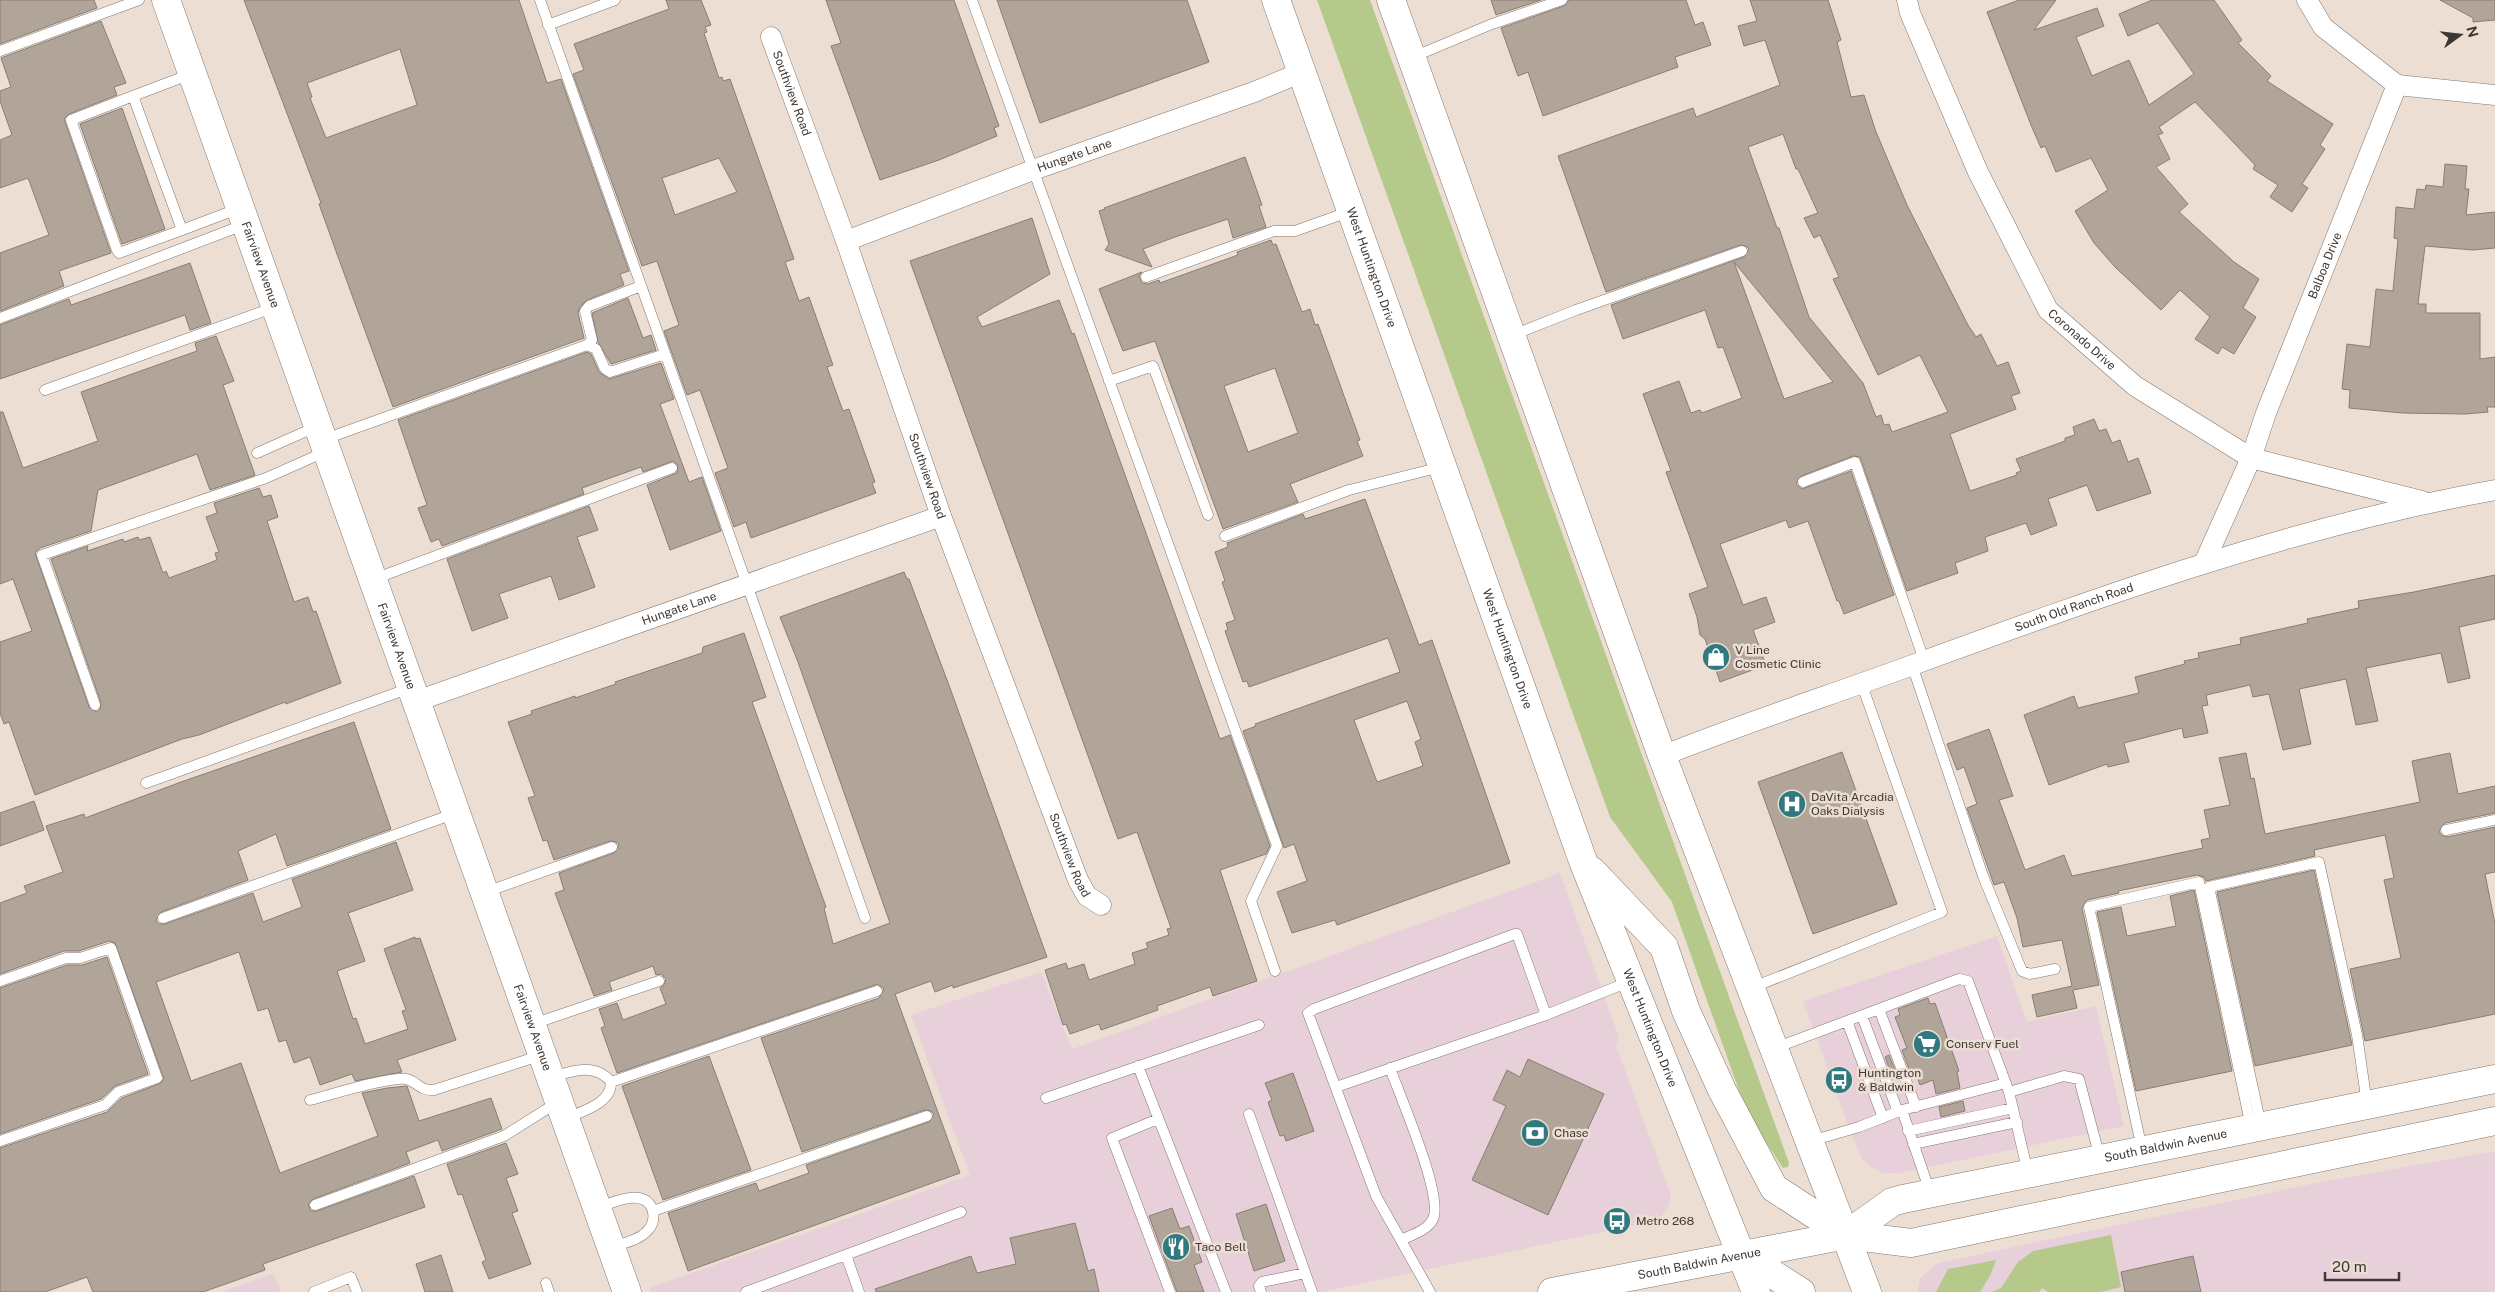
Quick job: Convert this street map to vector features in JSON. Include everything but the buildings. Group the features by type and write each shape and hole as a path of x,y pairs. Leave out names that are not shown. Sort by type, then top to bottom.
{"main road":[{"name":"Fairview Avenue","path":"166,0 627,1292"},
{"name":"West Huntington Drive","path":"1276,0 1583,861 1756,1292"},
{"path":"1391,0 1513,335 1662,756 1867,1292"},
{"path":"1583,861 1664,947 1686,1011 1722,1090 1774,1188 1846,1235"},
{"name":"South Baldwin Avenue","path":"1846,1235 1892,1202 2495,1078"},
{"name":"South Baldwin Avenue","path":"1552,1292 1846,1235 1911,1243 2495,1122"},
{"path":"1741,1254 1801,1292"}],"street":[{"name":"Coronado Drive","path":"1906,0 1978,172 2048,310 2135,386 2251,458 2426,502"},
{"path":"2307,0 2323,27 2397,86 2495,95"},
{"name":"Southview Road","path":"771,37 846,241 941,516 1078,880 1087,896 1101,905"},
{"name":"Hungate Lane","path":"846,241 1033,170 1254,92 1302,72"},
{"name":"Balboa Drive","path":"2205,561 2251,458 2266,413 2397,86"},
{"name":"South Old Ranch Road","path":"1662,756 1716,734 2205,561 2380,512 2495,490"},
{"name":"Hungate Lane","path":"414,694 747,584 941,516"}],"lane":[{"path":"0,51 138,0"},
{"path":"540,0 865,918"},
{"path":"548,24 616,0"},
{"path":"972,0 1277,846 1251,901 1275,971"},
{"path":"1412,57 1492,24 1562,0"},
{"path":"192,74 70,120 117,250 119,252 182,230 244,216"},
{"path":"133,96 182,230"},
{"path":"1146,277 1274,231 1295,231 1352,211"},
{"path":"0,318 244,216"},
{"path":"1513,335 1576,310 1742,251"},
{"path":"257,453 323,439 587,345 592,340 585,311 589,306 641,286"},
{"path":"45,390 276,307"},
{"path":"587,345 596,349 605,369 610,372 665,354"},
{"path":"1109,381 1153,366 1208,515"},
{"path":"95,705 42,555 266,478 323,439"},
{"path":"1803,482 1855,462 1983,876 2022,971 2030,974 2055,969"},
{"path":"1225,536 1350,490 1442,467"},
{"path":"374,579 672,468"},
{"path":"1751,988 1942,912 1861,682"},
{"path":"146,783 414,694"},
{"path":"163,918 457,813"},
{"path":"2446,830 2495,820"},
{"path":"485,893 612,847"},
{"path":"2256,1127 2210,887 2319,862 2357,1035 2367,1105"},
{"path":"2142,1150 2089,907 2199,882 2256,1127"},
{"path":"1430,1292 1376,1196 1308,1013 1310,1010 1512,934 1517,934 1546,1015"},
{"path":"0,981 66,958 80,958 111,948 157,1078 118,1092 104,1105 0,1141"},
{"path":"1774,1049 1959,979 1968,981 2008,1087 2028,1173"},
{"path":"532,1024 659,981"},
{"path":"1336,1087 1546,1015 1631,981"},
{"path":"611,1082 877,991"},
{"path":"1878,1009 1916,1107"},
{"path":"1862,1016 1913,1144 1930,1193"},
{"path":"1847,1022 1883,1118"},
{"path":"1046,1098 1258,1025"},
{"path":"1138,1066 1226,1292"},
{"path":"1390,1068 1435,1194 1433,1219 1425,1228 1401,1240"},
{"path":"310,1100 374,1084 406,1079 425,1090 555,1088 599,1102 610,1092 611,1082 604,1074 591,1070 576,1070 555,1088 504,1136 315,1205"},
{"path":"1810,1142 1900,1111 2064,1076 2079,1079 2100,1159"},
{"path":"1908,1131 2013,1108"},
{"path":"1249,1114 1312,1292"},
{"path":"653,1211 927,1116"},
{"path":"1158,1119 1112,1138 1170,1292"},
{"path":"1913,1144 2016,1122"},
{"path":"597,1208 622,1198 631,1198 642,1199 650,1204 653,1211 654,1220 648,1230 637,1238 612,1248"},
{"path":"746,1292 960,1212"},
{"path":"846,1255 859,1292"},
{"path":"1261,1292 1259,1286 1262,1282 1305,1273"},
{"path":"314,1292 351,1277 356,1292"}],"shaded area":[{"path":"1560,873 1619,1037 1616,1046 1671,1195 1670,1204 1659,1220 1322,1292 651,1292 649,1288 970,1175 911,1015 1041,972 1072,1049"},
{"path":"1997,936 2027,1022 2096,1006 2124,1126 1900,1173 1884,1173 1873,1168 1862,1159 1855,1144 1803,1001"},
{"path":"2495,1151 2495,1292 1917,1292 1920,1278 1938,1263 2316,1183"},
{"path":"274,1273 281,1292 221,1292"}],"green space":[{"path":"1317,0 1370,0 1789,1163 1788,1167 1783,1168 1747,1113 1672,902 1610,817"},
{"path":"2111,1235 2121,1287 2101,1292 2048,1292 2042,1288 2039,1292 1991,1292 2001,1288 2018,1262 2033,1251"},
{"path":"1996,1260 1990,1276 1980,1292 1936,1292 1948,1269"}],"place":[{"name":"V Line Cosmetic Clinic","path":"1716,657"},
{"name":"DaVita Arcadia Oaks Dialysis","path":"1792,804"},
{"name":"Conserv Fuel","path":"1927,1044"},
{"name":"Huntington & Baldwin","path":"1839,1080"},
{"name":"Chase","path":"1535,1133"},
{"name":"Metro 268","path":"1617,1221"},
{"name":"Taco Bell","path":"1176,1247"}]}
